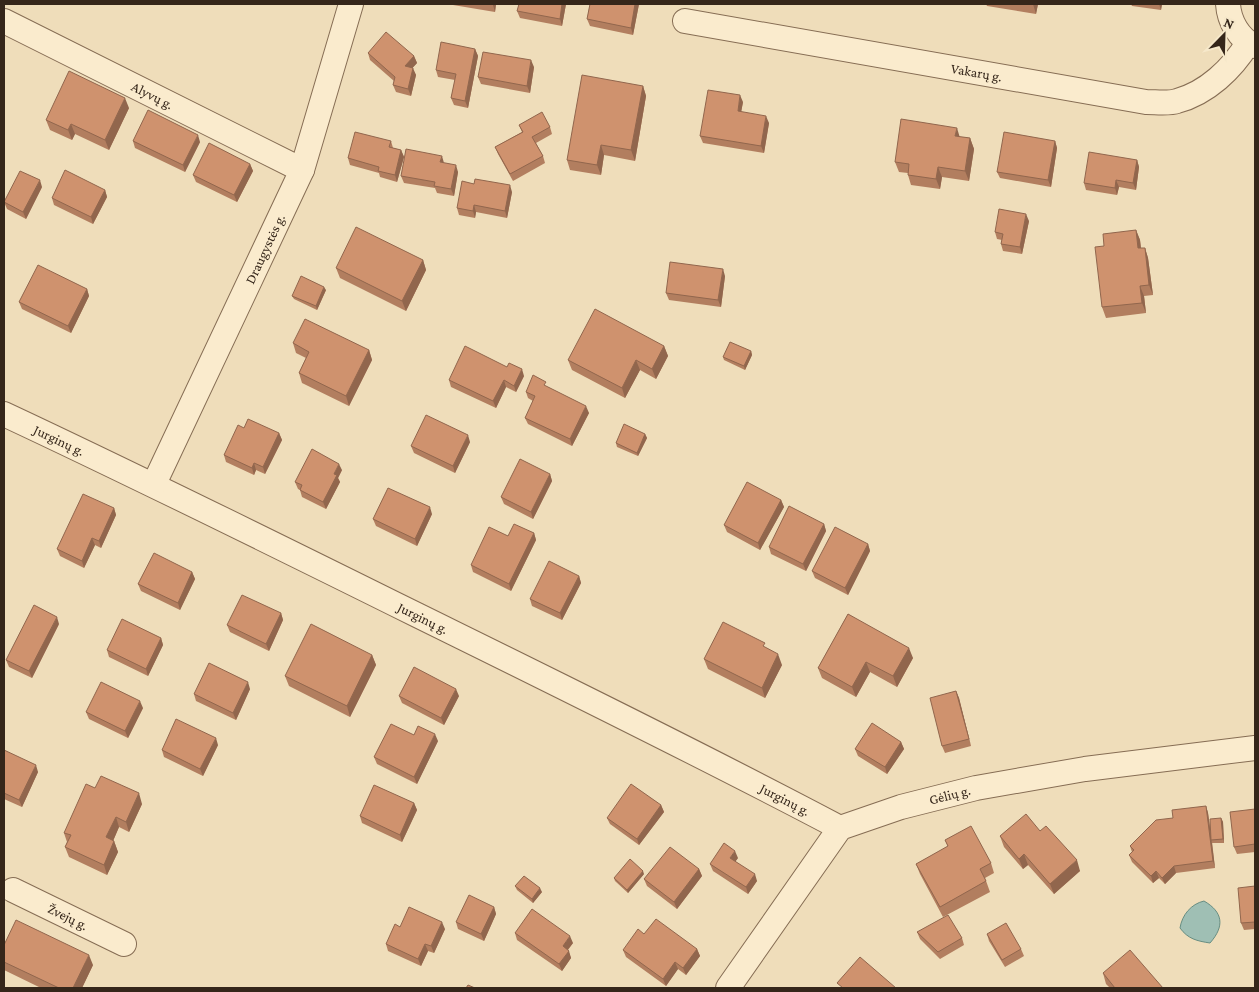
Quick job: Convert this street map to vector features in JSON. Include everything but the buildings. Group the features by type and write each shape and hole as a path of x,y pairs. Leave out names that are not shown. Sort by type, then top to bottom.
{"street":[{"name":"Draugystės g.","path":"154,484 302,170 351,4"},
{"name":"Vakarų g.","path":"685,21 1146,102 1176,102 1197,92 1219,78 1251,45 1234,28 1228,11 1228,4"},
{"name":"Alyvų g.","path":"4,21 302,170"},
{"name":"Jurginų g.","path":"4,414 154,484 698,753 840,828"},
{"name":"Gėlių g.","path":"840,828 901,807 976,788 1085,769 1255,748"},
{"path":"728,988 840,828"},
{"name":"Žvejų g.","path":"13,890 124,944"}],"water":[{"path":"1204,901 1215,910 1220,920 1218,931 1210,943 1193,939 1180,928 1188,911 1199,902"}]}
